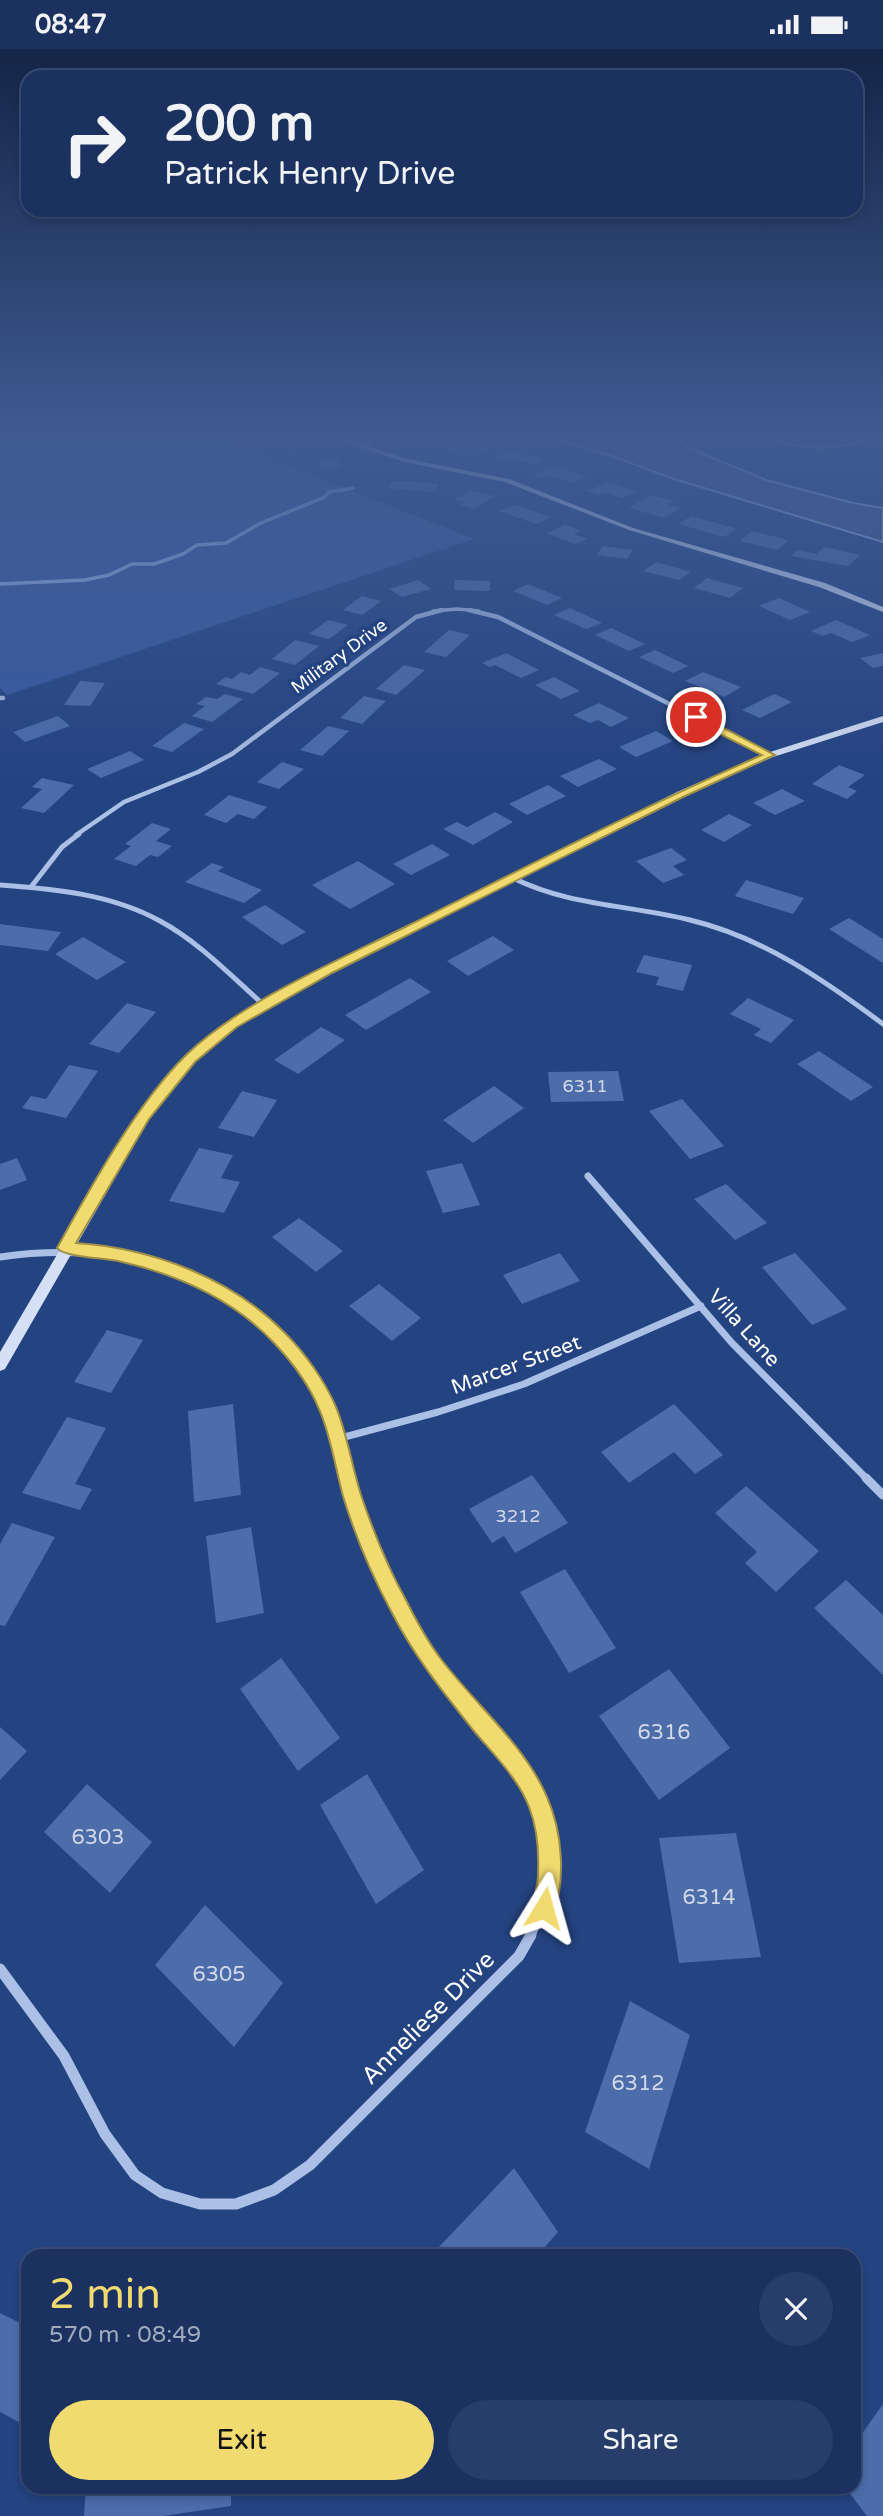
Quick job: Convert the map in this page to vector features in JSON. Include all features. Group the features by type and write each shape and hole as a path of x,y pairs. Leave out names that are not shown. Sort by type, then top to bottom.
{"street":[{"path":"700,549 822,585 883,610"},
{"name":"Military Drive","path":"31,887 62,847 102,815 124,802 198,772 232,754 416,617 435,610 473,610 498,617 770,755"},
{"path":"0,1365 65,1248 144,1116 191,1059 232,1024 264,1005 680,794 770,755 883,719"},
{"path":"513,878 554,897 578,903 662,913 753,942 827,981 883,1024"},
{"path":"0,885 83,894 149,915 180,933 264,1005"},
{"name":"Villa Lane","path":"588,1176 767,1381 883,1495"},
{"name":"Anneliese Drive","path":"0,1257 65,1248 101,1251 175,1270 212,1286 250,1311 280,1338 308,1373 328,1408 362,1524 398,1607 433,1664 521,1772 538,1801 546,1830 549,1875 544,1908 530,1941 519,1957 310,2165 274,2190 236,2204 200,2204 162,2193 135,2175 105,2134 64,2056 0,1969"},
{"name":"Marcer Street","path":"337,1439 423,1417 499,1393 600,1353 701,1306"}],"shaded area":[{"path":"0,549 444,549 7,695 0,688"}],"building":[{"path":"600,549 633,550 627,559 597,555"},
{"path":"822,549 834,549 860,555 848,566 791,556 798,550 816,554"},
{"path":"656,562 691,572 679,580 643,571"},
{"path":"707,578 743,588 730,598 694,588"},
{"path":"418,580 431,589 402,597 389,589"},
{"path":"455,580 490,581 490,591 454,590"},
{"path":"528,584 562,598 547,605 513,591"},
{"path":"362,596 381,601 362,615 343,610"},
{"path":"779,598 810,612 790,620 759,606"},
{"path":"570,608 602,623 586,629 554,615"},
{"path":"328,620 348,625 329,639 309,634"},
{"path":"836,620 870,635 852,642 831,633 823,636 811,631"},
{"path":"611,628 645,644 629,651 595,635"},
{"path":"449,630 470,635 446,657 424,652"},
{"path":"295,640 319,646 295,665 272,659"},
{"path":"655,650 688,666 673,673 639,657"},
{"path":"506,653 539,670 521,678 495,665 490,667 482,663"},
{"path":"883,653 883,666 873,668 860,658"},
{"path":"404,665 425,670 396,695 376,689"},
{"path":"260,667 280,673 253,694 216,684 226,677 232,679 241,672 250,675"},
{"path":"703,672 741,687 724,697 685,681"},
{"path":"554,677 580,691 561,699 535,685"},
{"path":"80,681 105,683 90,706 64,705"},
{"path":"225,694 243,699 212,722 192,716 205,706 196,704 206,697 217,699"},
{"path":"774,694 792,702 760,718 742,710"},
{"path":"364,696 386,701 362,724 340,718"},
{"path":"599,703 629,718 611,727 598,720 590,723 573,715"},
{"path":"58,716 70,726 25,742 13,732"},
{"path":"184,723 204,729 172,752 152,746"},
{"path":"328,726 349,731 322,756 300,750"},
{"path":"656,731 673,741 636,757 619,747"},
{"path":"130,751 144,760 101,778 87,769"},
{"path":"599,759 617,769 578,787 560,776"},
{"path":"282,762 304,769 279,789 257,782"},
{"path":"839,765 865,775 848,787 857,791 847,799 812,784"},
{"path":"42,778 74,785 44,813 21,808 42,789 32,787"},
{"path":"548,785 566,796 527,815 509,804"},
{"path":"782,789 805,801 775,815 753,803"},
{"path":"229,795 267,807 254,819 238,814 226,823 204,815"},
{"path":"495,812 513,822 473,845 443,829 457,822 467,827"},
{"path":"729,814 752,825 724,842 701,830"},
{"path":"152,823 171,829 156,841 172,846 158,857 150,855 136,866 114,859 131,846 125,844"},
{"path":"432,844 450,855 411,875 393,864"},
{"path":"671,848 687,860 673,866 684,875 663,883 636,861"},
{"path":"358,861 395,884 350,909 312,885"},
{"path":"212,863 224,867 218,871 262,890 244,903 185,882"},
{"path":"746,880 804,898 793,914 735,896"},
{"path":"265,905 306,932 282,945 242,917"},
{"path":"849,918 883,939 883,963 829,929"},
{"path":"0,924 61,932 48,951 0,945"},
{"path":"493,936 514,950 468,976 447,961"},
{"path":"83,937 126,962 97,980 55,954"},
{"path":"644,955 692,965 683,991 656,985 659,977 636,972"},
{"path":"410,978 431,992 366,1030 345,1015"},
{"path":"748,998 794,1020 771,1043 754,1035 761,1029 730,1014"},
{"path":"127,1003 156,1012 119,1053 89,1044"},
{"path":"321,1027 345,1040 298,1074 274,1060"},
{"path":"819,1051 873,1087 851,1101 797,1064"},
{"path":"69,1065 98,1071 66,1118 22,1108 31,1096 46,1099"},
{"path":"618,1071 624,1101 551,1102 548,1072"},
{"path":"494,1086 524,1108 473,1143 443,1120"},
{"path":"242,1091 277,1100 254,1137 218,1128"},
{"path":"682,1099 724,1146 690,1159 649,1111"},
{"path":"199,1148 233,1155 221,1178 240,1182 224,1213 169,1201"},
{"path":"17,1158 27,1180 0,1190 0,1164"},
{"path":"462,1163 480,1205 443,1213 426,1171"},
{"path":"726,1184 767,1223 735,1240 694,1199"},
{"path":"299,1218 343,1251 316,1272 272,1237"},
{"path":"560,1253 580,1281 522,1304 503,1275"},
{"path":"795,1253 847,1309 812,1325 762,1267"},
{"path":"379,1284 421,1318 392,1341 349,1306"},
{"path":"107,1330 143,1340 111,1393 74,1382"},
{"path":"233,1404 241,1495 194,1502 188,1411"},
{"path":"674,1404 723,1455 695,1474 674,1452 629,1483 601,1452"},
{"path":"67,1417 106,1428 75,1484 92,1489 80,1510 22,1493"},
{"path":"532,1475 568,1523 515,1553 504,1536 492,1543 469,1509"},
{"path":"746,1486 819,1551 776,1592 745,1563 757,1552 715,1513"},
{"path":"12,1523 55,1537 5,1626 0,1625 0,1544"},
{"path":"251,1527 264,1613 216,1623 206,1536"},
{"path":"565,1569 616,1648 569,1673 520,1592"},
{"path":"846,1580 883,1615 883,1675 814,1608"},
{"path":"281,1658 340,1738 298,1771 240,1689"},
{"path":"669,1669 730,1748 659,1800 599,1716"},
{"path":"0,1727 27,1751 0,1780"},
{"path":"367,1774 424,1870 376,1904 320,1805"},
{"path":"87,1784 152,1842 110,1893 44,1832"},
{"path":"736,1833 761,1957 679,1963 659,1838"},
{"path":"205,1905 283,1983 234,2047 155,1965"},
{"path":"630,2001 690,2035 649,2169 585,2132"},
{"path":"514,2168 558,2232 543,2249 437,2249"},
{"path":"0,2313 21,2324 21,2423 0,2412"},
{"path":"883,2404 883,2516 867,2516 850,2494 861,2494 861,2435"},
{"path":"86,2494 231,2494 231,2506 163,2516 84,2516"}],"waterway":[{"path":"0,584 85,580 109,575 132,564 154,564 191,549"}],"route":[{"path":"544,1908 549,1875 546,1830 538,1801 521,1772 433,1664 398,1607 372,1550 353,1498 328,1408 308,1373 280,1338 250,1311 212,1286 148,1261 101,1251 65,1248 144,1116 191,1059 232,1024 328,971 680,794 770,755 696,717"}]}
